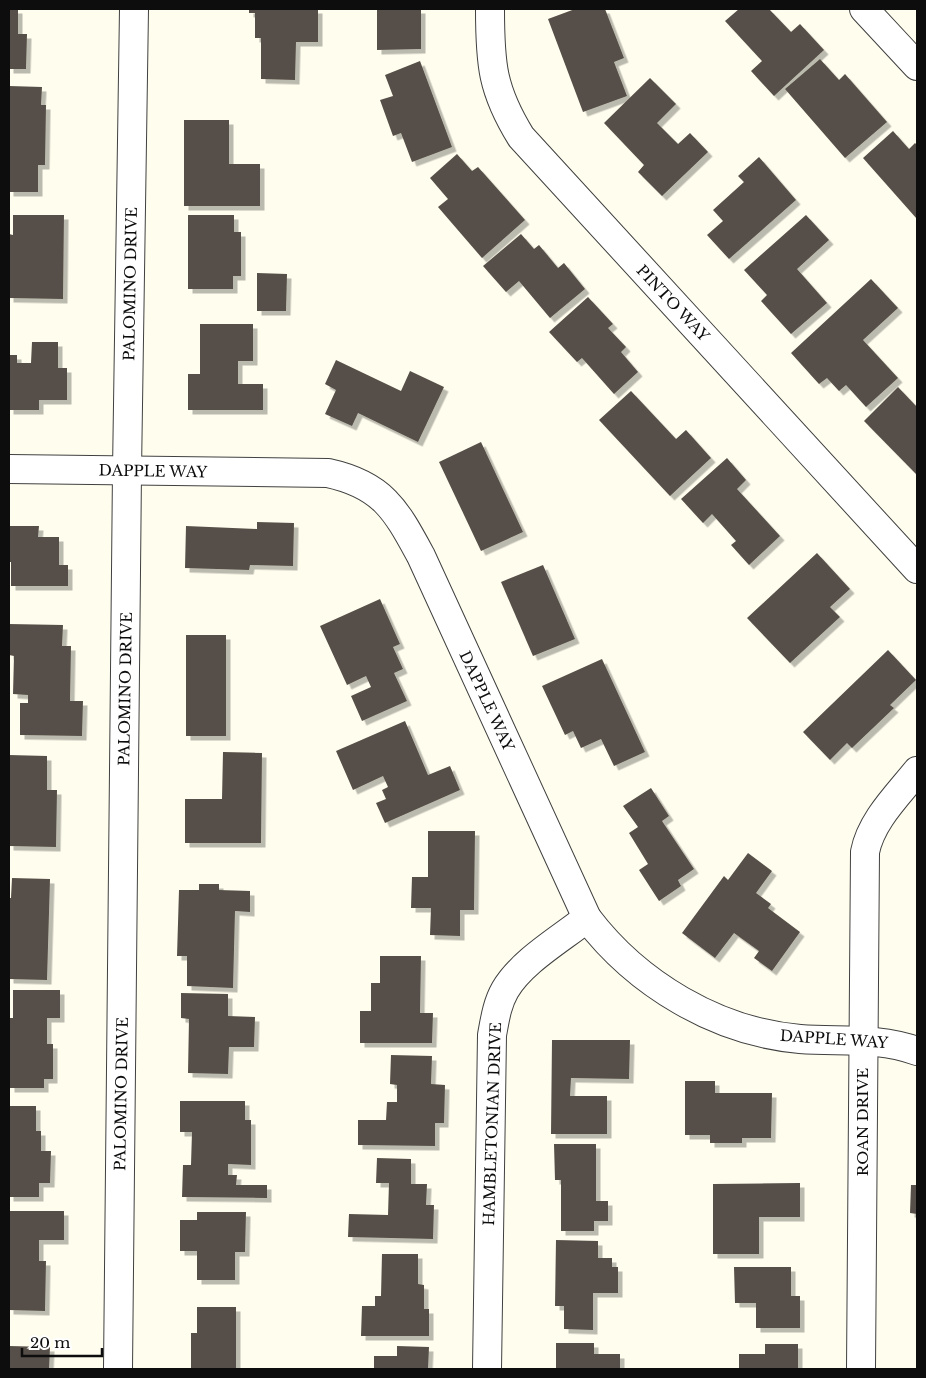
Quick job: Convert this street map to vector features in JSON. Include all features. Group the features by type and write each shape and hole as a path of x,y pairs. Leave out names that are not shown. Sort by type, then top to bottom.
{"street":[{"name":"PALOMINO DRIVE","path":"118,1369 127,471 134,9"},
{"name":"PINTO WAY","path":"490,9 490,44 495,83 508,117 521,137 917,569"},
{"path":"864,9 917,66"},
{"name":"DAPPLE WAY","path":"9,469 328,473 359,482 375,491 398,516 421,556 587,918 601,938 626,962 654,984 678,999 712,1016 748,1029 776,1036 824,1041 893,1043 917,1051"},
{"name":"ROAN DRIVE","path":"861,1369 864,852 873,827 917,771"},
{"name":"HAMBLETONIAN DRIVE","path":"487,1369 492,1035 496,1012 505,990 517,974 587,918"}],"building":[{"path":"9,9 18,9 18,34 27,34 26,69 9,69"},
{"path":"249,9 318,9 318,42 296,42 295,80 261,79 261,38 255,38 255,13 249,13"},
{"path":"377,9 421,9 421,49 377,50"},
{"path":"575,9 605,9 624,58 614,62 627,96 583,112 548,19"},
{"path":"739,9 769,9 791,32 800,24 824,50 774,96 751,71 762,61 725,21"},
{"path":"820,59 839,80 845,74 887,122 845,158 785,89"},
{"path":"420,61 452,147 412,162 401,133 393,136 380,100 393,96 385,75"},
{"path":"650,78 676,104 657,123 678,144 690,133 708,152 662,196 638,172 644,165 604,123"},
{"path":"9,86 42,87 41,105 46,105 45,165 38,165 38,192 9,192"},
{"path":"184,120 229,120 229,164 260,164 260,206 184,206"},
{"path":"893,131 909,149 915,143 917,145 917,219 863,158"},
{"path":"457,154 472,171 478,167 525,220 482,258 438,207 448,199 430,178"},
{"path":"759,157 796,200 729,259 707,235 723,221 713,210 744,182 738,176"},
{"path":"13,215 64,215 63,299 9,298 9,234 13,235"},
{"path":"188,215 234,215 234,232 241,232 241,276 233,276 233,289 188,289"},
{"path":"806,215 829,240 797,269 827,303 791,334 761,301 767,295 744,270"},
{"path":"521,234 534,249 539,245 558,268 564,263 585,289 550,318 519,281 506,292 483,266"},
{"path":"257,273 287,274 286,311 257,311"},
{"path":"871,279 898,308 863,340 898,378 866,407 846,385 839,391 827,378 819,384 791,353"},
{"path":"588,297 613,324 608,328 626,347 621,352 638,372 614,394 582,358 577,362 549,332"},
{"path":"200,324 253,324 253,361 238,361 238,384 263,384 263,410 188,410 188,374 200,374"},
{"path":"32,342 58,342 58,368 67,368 67,400 39,400 39,410 9,410 9,355 17,355 17,363 31,363"},
{"path":"336,360 401,391 410,371 444,387 418,442 358,413 352,426 325,414 336,390 325,384"},
{"path":"898,387 917,407 917,475 864,421"},
{"path":"631,391 676,439 686,430 711,458 670,496 599,420"},
{"path":"481,442 523,532 481,551 439,462"},
{"path":"727,458 746,480 737,489 780,536 749,565 731,545 736,541 712,514 703,523 681,499"},
{"path":"257,522 294,523 293,566 250,565 249,570 185,568 186,526 257,529"},
{"path":"9,526 39,526 38,537 59,537 59,565 68,565 68,586 11,586"},
{"path":"817,553 850,589 830,607 840,617 790,663 747,618"},
{"path":"543,565 575,639 533,656 501,582"},
{"path":"380,599 400,644 393,647 403,669 394,673 407,701 362,721 351,696 371,687 366,676 347,685 320,626"},
{"path":"9,624 63,625 62,646 71,646 70,701 83,701 82,736 20,735 20,703 28,703 28,695 13,694 14,656 9,655"},
{"path":"186,635 226,635 226,736 186,736"},
{"path":"888,650 916,680 890,705 894,708 852,748 847,743 830,760 803,732"},
{"path":"602,659 645,752 614,766 601,739 581,748 573,731 565,735 542,686"},
{"path":"405,721 428,775 450,766 460,790 385,823 376,803 386,799 382,790 388,787 383,776 353,790 336,751"},
{"path":"223,752 262,753 261,843 185,843 185,799 222,799"},
{"path":"9,755 47,756 47,790 57,790 56,847 9,846"},
{"path":"651,788 669,816 662,821 694,869 678,880 681,886 659,901 639,870 648,864 629,833 638,827 623,806"},
{"path":"428,831 475,831 474,910 460,910 460,936 430,935 431,908 411,908 412,877 428,877"},
{"path":"748,853 772,871 756,893 771,904 768,908 800,932 772,971 754,958 759,951 734,933 715,958 682,933 724,876 728,880"},
{"path":"12,878 50,879 47,980 9,979 9,898 11,898"},
{"path":"199,884 219,884 219,890 250,891 250,912 235,911 233,988 187,986 187,956 177,956 179,890 199,890"},
{"path":"380,956 421,956 420,1013 433,1013 432,1043 360,1043 360,1011 371,1011 371,983 380,983"},
{"path":"13,990 60,990 60,1018 47,1018 47,1044 53,1044 53,1079 44,1079 44,1088 10,1088 9,1018 13,1018"},
{"path":"181,993 228,994 228,1016 255,1017 254,1047 229,1047 228,1074 188,1073 189,1019 181,1018"},
{"path":"552,1040 630,1040 629,1079 571,1078 570,1096 607,1096 607,1134 551,1134"},
{"path":"391,1055 432,1056 431,1084 445,1085 444,1123 435,1123 435,1146 358,1145 358,1120 386,1120 387,1102 397,1102 397,1085 390,1084"},
{"path":"685,1081 715,1081 715,1093 772,1093 771,1138 742,1138 742,1143 710,1143 710,1135 685,1135"},
{"path":"180,1101 245,1101 245,1120 251,1120 251,1165 228,1164 228,1175 237,1175 236,1185 267,1185 267,1198 182,1197 183,1165 191,1165 192,1132 180,1132"},
{"path":"9,1106 36,1106 36,1131 41,1131 41,1151 51,1151 50,1183 39,1183 39,1197 9,1197"},
{"path":"554,1144 596,1144 596,1201 608,1201 608,1221 594,1221 594,1231 561,1231 561,1180 555,1180"},
{"path":"377,1158 411,1159 411,1184 427,1184 426,1205 434,1205 433,1239 348,1237 349,1214 388,1215 389,1183 376,1183"},
{"path":"800,1183 800,1217 759,1217 759,1254 713,1254 713,1184"},
{"path":"911,1185 917,1185 917,1214 910,1213"},
{"path":"9,1211 64,1211 64,1240 39,1240 39,1261 46,1261 45,1311 9,1310"},
{"path":"197,1212 246,1212 245,1252 235,1252 235,1280 197,1280 197,1251 180,1251 180,1220 197,1220"},
{"path":"556,1240 598,1241 598,1258 612,1258 612,1267 618,1267 618,1293 593,1293 593,1330 564,1329 564,1306 555,1306"},
{"path":"382,1254 418,1254 418,1284 424,1285 424,1309 429,1309 429,1336 361,1336 362,1306 375,1306 375,1296 381,1296"},
{"path":"734,1267 791,1267 791,1296 800,1296 800,1328 756,1328 756,1303 735,1303"},
{"path":"197,1307 236,1307 236,1368 191,1369 191,1333 197,1333"},
{"path":"556,1343 594,1343 594,1354 620,1354 620,1369 556,1369"},
{"path":"765,1344 798,1344 798,1369 739,1369 739,1354 765,1354"},
{"path":"9,1346 50,1347 49,1369 9,1369"},
{"path":"397,1346 429,1347 428,1369 374,1369 374,1356 397,1356"}]}
